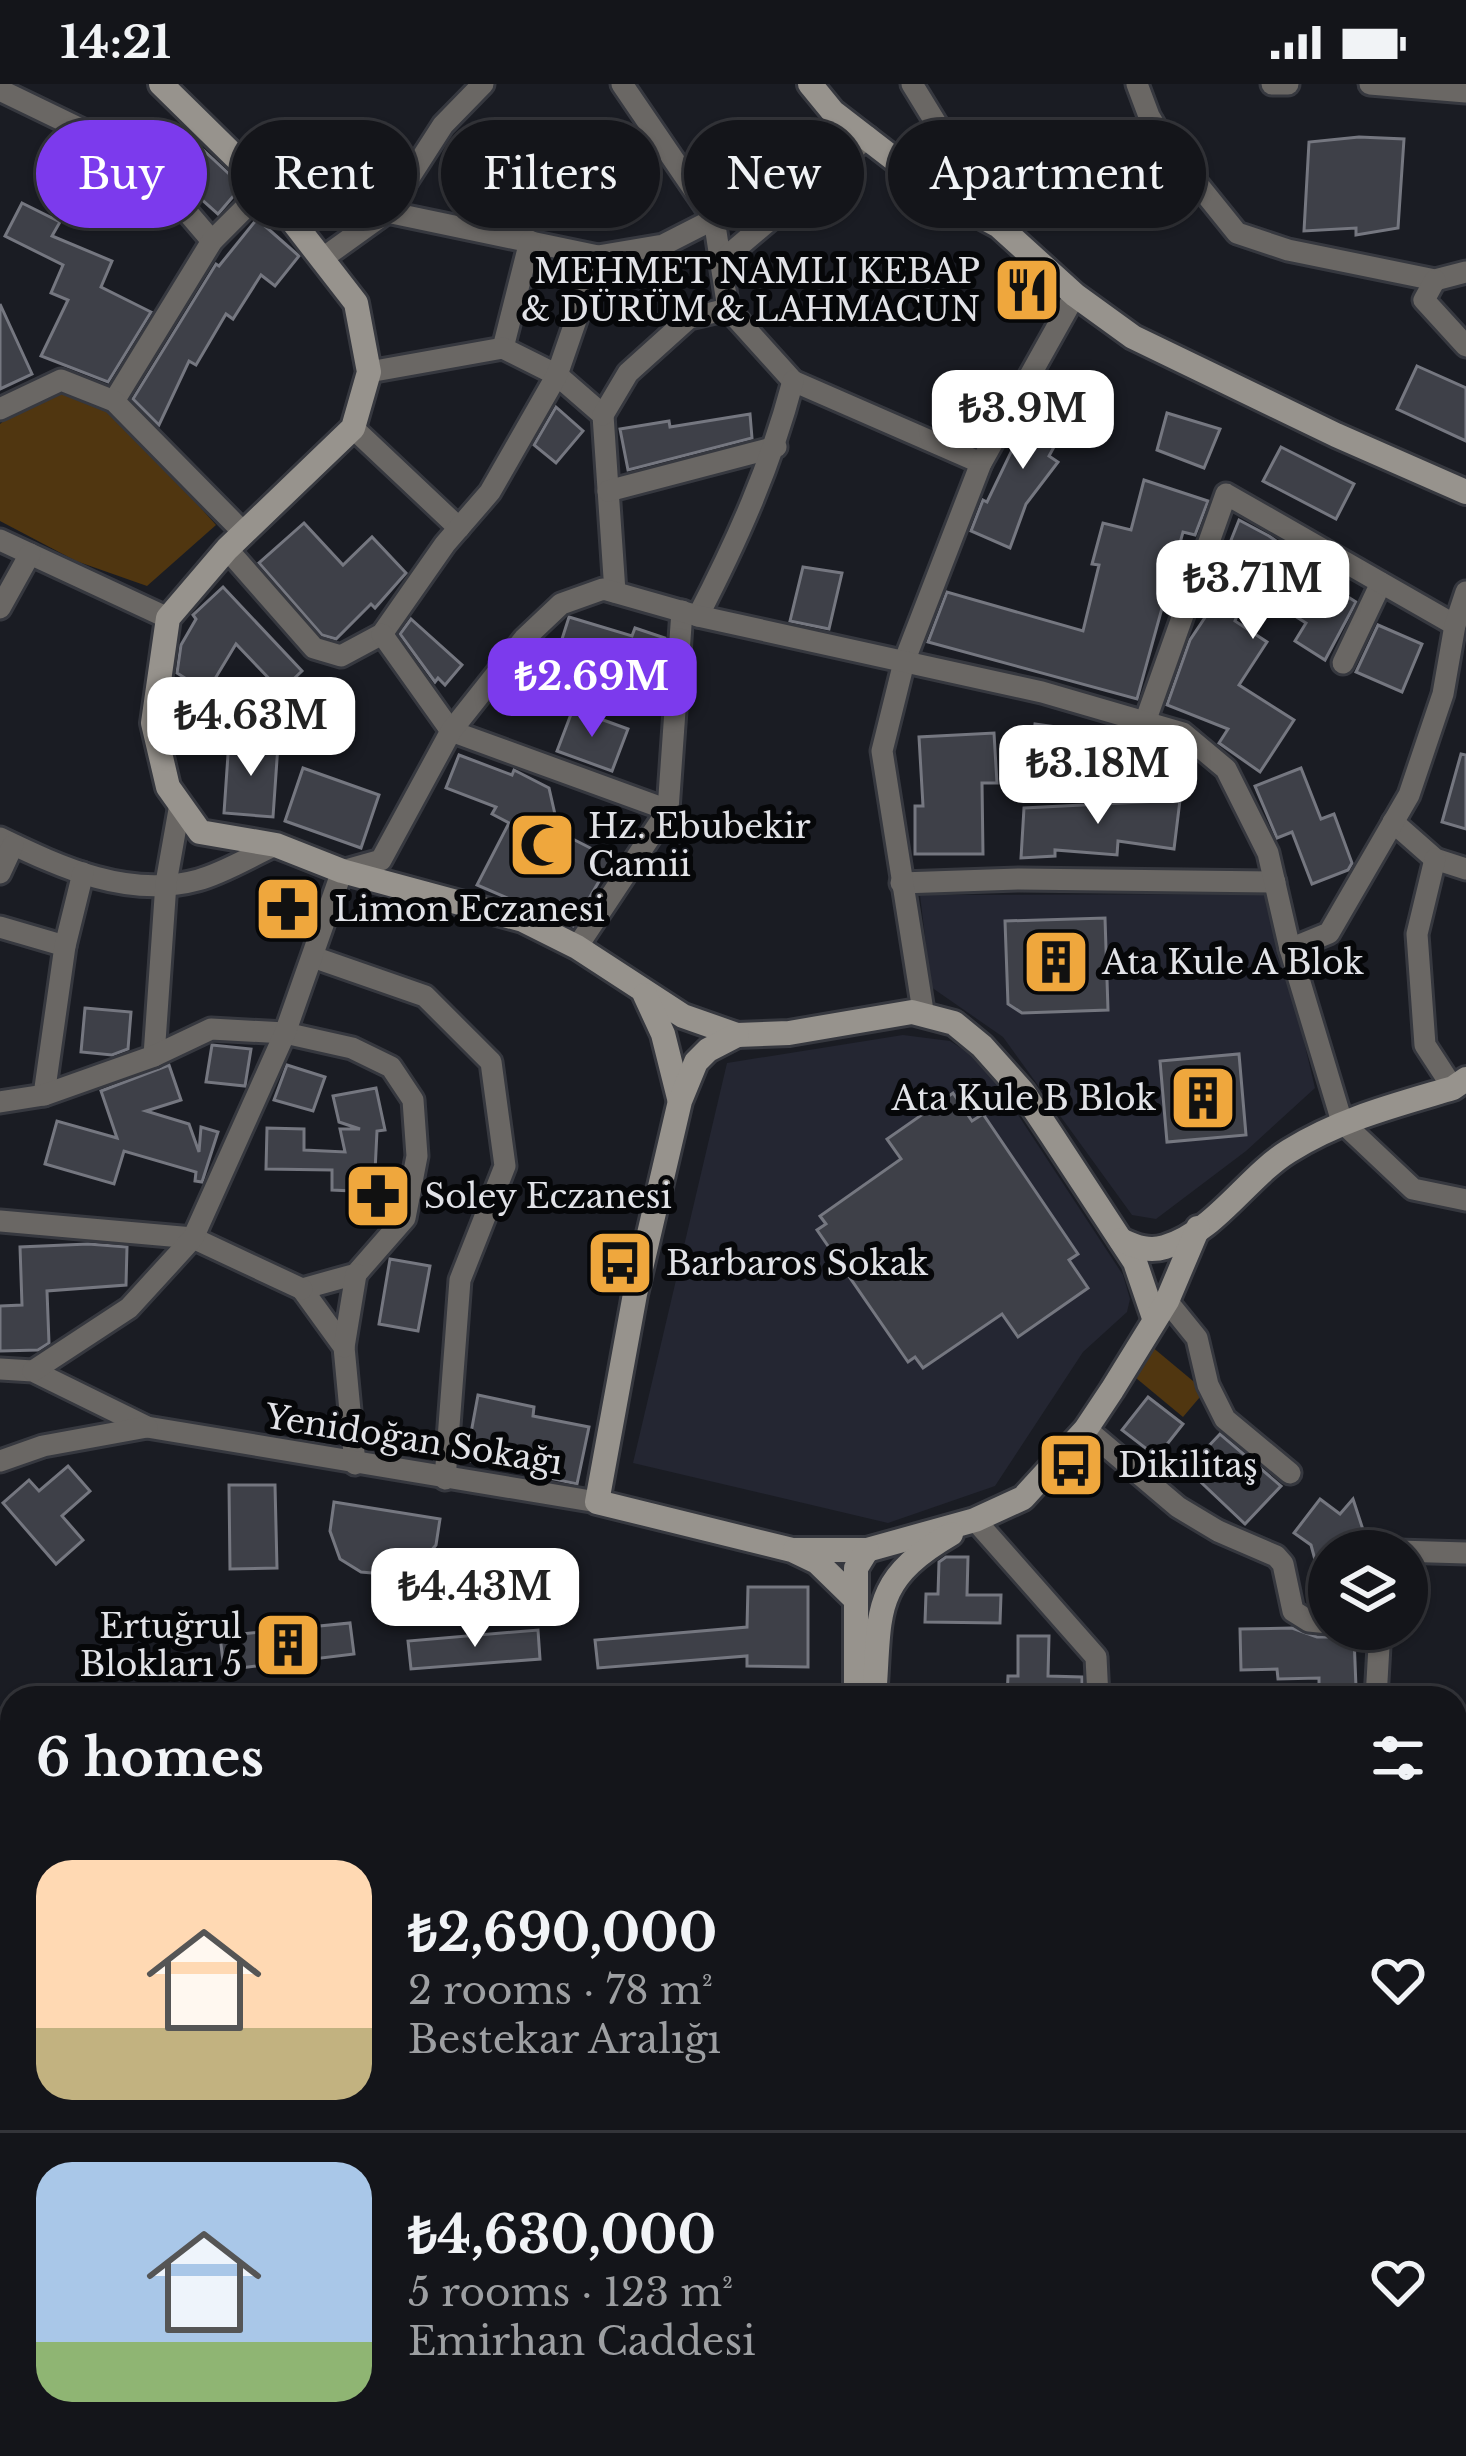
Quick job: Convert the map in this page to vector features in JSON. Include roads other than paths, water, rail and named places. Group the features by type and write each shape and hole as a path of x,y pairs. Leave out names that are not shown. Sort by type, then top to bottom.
{"street":[{"path":"161,84 231,153"},
{"path":"417,165 443,124 483,84"},
{"path":"622,84 684,175"},
{"path":"810,84 833,112 888,152"},
{"path":"912,84 934,120"},
{"path":"1137,84 1166,145 1237,233 1288,250 1435,280 1466,272"},
{"path":"1273,84 1288,84"},
{"path":"1370,84 1466,92"},
{"path":"0,90 93,135 160,179 212,241"},
{"path":"720,262 868,136"},
{"path":"417,218 598,256 663,245 696,228"},
{"path":"114,401 212,241 231,222"},
{"path":"298,228 356,302 369,372 353,428 236,541 168,618 153,723 168,787 200,832 276,845 342,871 524,920 577,947 682,1016 737,1035 789,1033 923,1012 954,1023 1023,1092 1121,1240 1160,1310 1197,1338 1208,1385 1225,1419 1290,1473"},
{"path":"322,258 364,228"},
{"path":"715,228 728,309 793,381 981,463"},
{"path":"1001,228 1075,295 1133,337 1336,436 1466,492"},
{"path":"503,348 530,241"},
{"path":"0,409 61,380 114,401 236,541 314,648 341,656 382,634 490,492 556,375 598,256"},
{"path":"1435,280 1424,300 1466,346"},
{"path":"923,1012 882,751 904,662 981,463 1075,295"},
{"path":"615,592 603,415 628,373 689,317 728,309"},
{"path":"369,372 503,348 556,375 603,415"},
{"path":"577,947 668,810 690,613 742,531 776,447 793,381"},
{"path":"353,428 459,527"},
{"path":"608,491 776,447"},
{"path":"1145,722 1226,494 1455,626"},
{"path":"0,540 168,618"},
{"path":"0,608 30,554"},
{"path":"1343,663 1381,583"},
{"path":"342,871 381,860 451,731 524,639 562,604 603,589 1042,692 1145,722 1183,734 1226,769 1268,853 1290,949 1342,1122 1413,1189 1466,1200"},
{"path":"1290,949 1328,933 1408,795 1443,694 1466,592"},
{"path":"382,634 451,731 668,810"},
{"path":"1443,694 1466,699"},
{"path":"154,1056 166,883 180,804"},
{"path":"1394,822 1435,860 1466,869"},
{"path":"0,873 7,842 128,886 198,880 276,845"},
{"path":"1121,1240 1138,1249 1166,1246 1198,1228 1286,1153 1342,1122 1459,1083 1425,1045 1417,934 1435,860"},
{"path":"0,1369 33,1371 129,1308 193,1238 285,1033 342,871"},
{"path":"44,1095 65,946 83,873"},
{"path":"901,883 1019,879 1275,883"},
{"path":"0,927 65,946"},
{"path":"313,957 425,997 491,1062 505,1166 460,1280 446,1479"},
{"path":"641,988 663,1034 680,1101"},
{"path":"0,1102 44,1095 154,1056 211,1029 285,1033 352,1048 391,1067 412,1100 417,1156 405,1217 356,1274 344,1347 355,1465"},
{"path":"597,1502 635,1294 680,1101 696,1062 708,1049 737,1035"},
{"path":"0,1221 193,1238 302,1289 344,1347"},
{"path":"860,1686 889,1585 944,1538 1023,1498 1086,1429 1160,1310 1198,1228"},
{"path":"302,1289 356,1274"},
{"name":"Yenidoğan Sokağı","path":"33,1371 147,1426 355,1465 597,1502 792,1550"},
{"path":"0,1461 43,1447 147,1426"},
{"path":"1086,1429 1178,1507 1276,1556 1293,1611 1308,1620"},
{"path":"792,1550 867,1550 975,1520"},
{"path":"975,1520 1096,1657 1097,1686"},
{"path":"792,1550 817,1562 856,1600"},
{"path":"858,1686 856,1568 867,1550"},
{"path":"1428,1552 1466,1553"},
{"path":"1377,1686 1379,1650"}],"place":[{"name":"MEHMET NAMLI KEBAP & DÜRÜM & LAHMACUN","path":"1027,290"},
{"name":"Hz. Ebubekir Camii","path":"542,845"},
{"name":"Limon Eczanesi","path":"288,909"},
{"name":"Ata Kule A Blok","path":"1056,962"},
{"name":"Ata Kule B Blok","path":"1203,1098"},
{"name":"Soley Eczanesi","path":"378,1196"},
{"name":"Barbaros Sokak","path":"620,1263"},
{"name":"Dikilitaş","path":"1071,1465"},
{"name":"Ertuğrul Blokları 5","path":"288,1645"}]}
